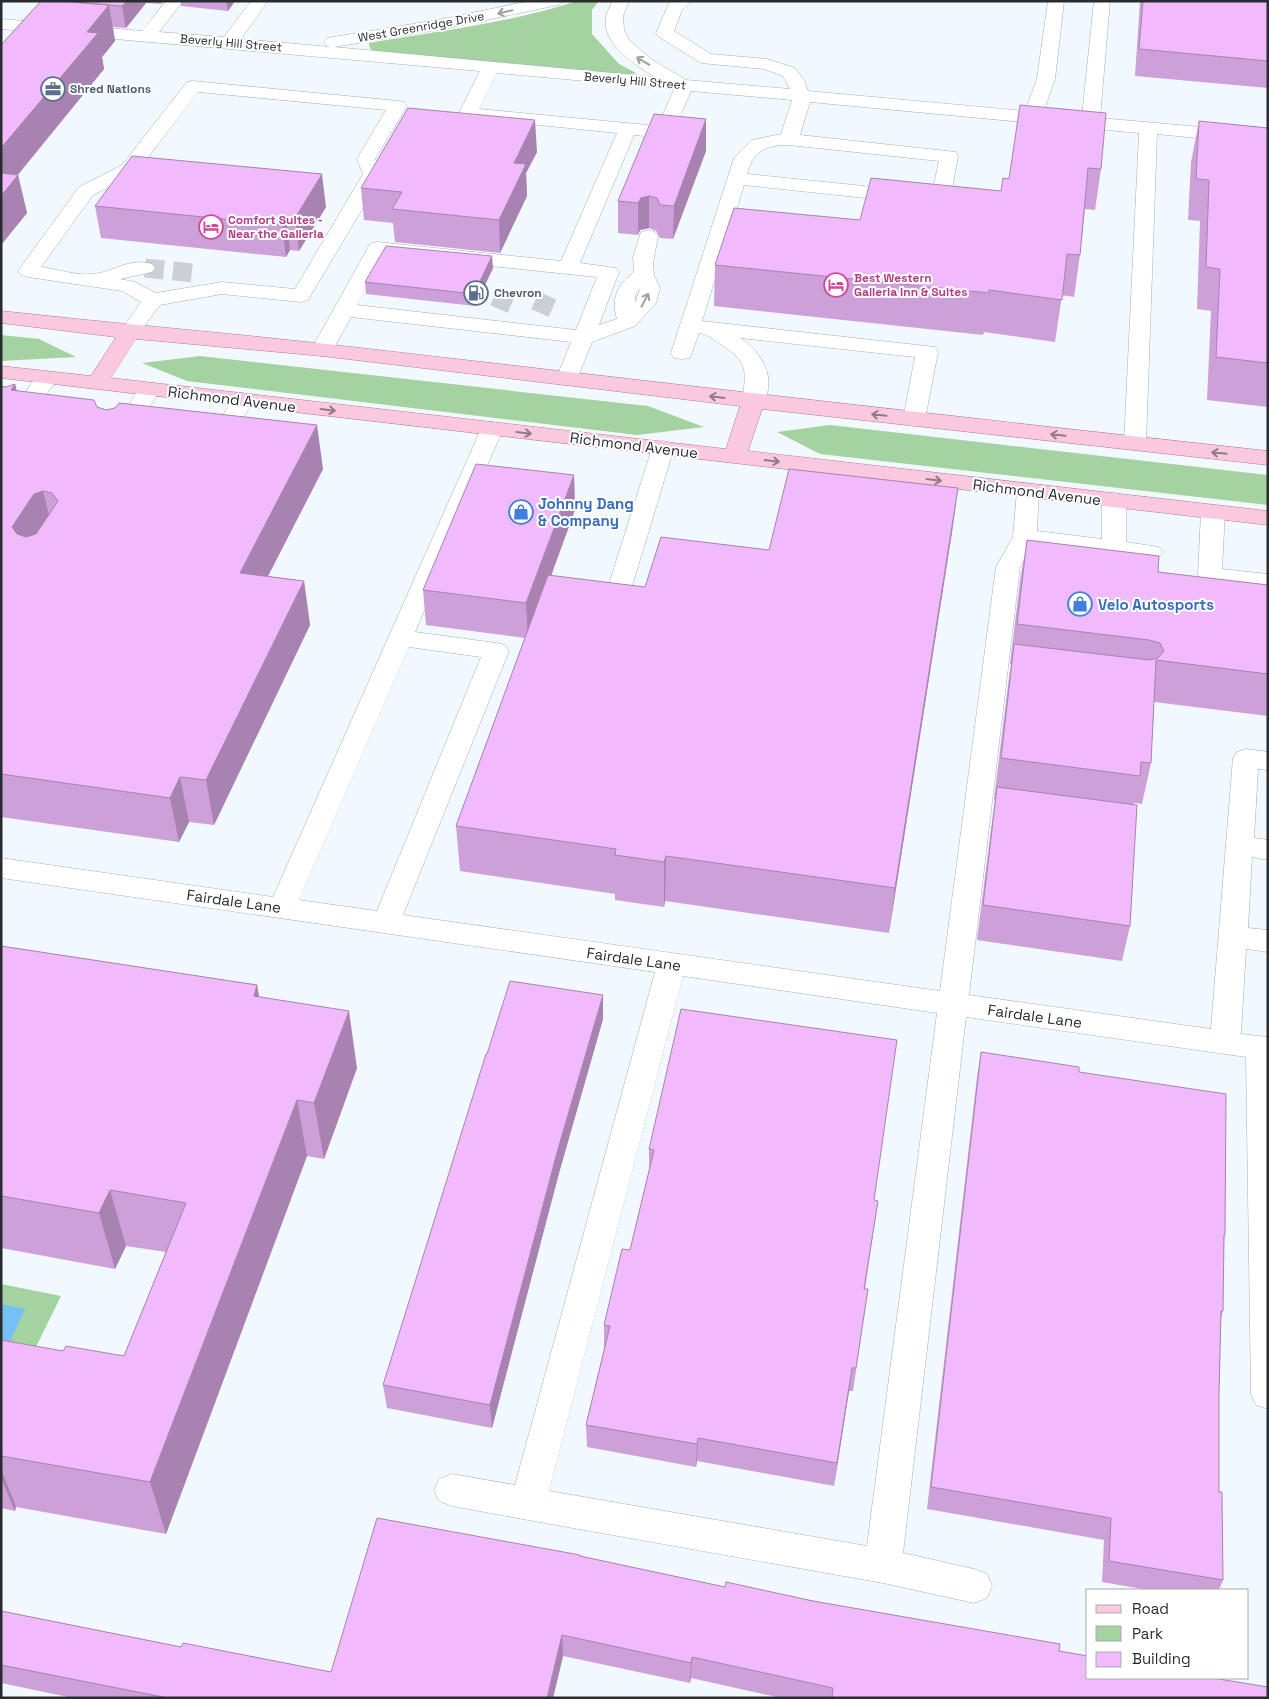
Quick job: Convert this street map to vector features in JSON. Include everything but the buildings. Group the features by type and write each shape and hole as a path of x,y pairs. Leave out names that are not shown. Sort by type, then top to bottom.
{"main road":[{"path":"1,317 130,332 322,350 567,380 1268,458"},
{"path":"98,382 130,332"},
{"name":"Richmond Avenue","path":"1,372 1268,518"},
{"path":"736,457 753,401"}],"street":[{"path":"147,36 175,1"},
{"path":"229,43 260,1"},
{"name":"West Greenridge Drive","path":"288,48 408,31 490,16 553,1"},
{"path":"491,68 468,113 628,128 670,137 684,86 636,57 619,40 614,24 621,1"},
{"path":"684,1 675,8 665,33 707,59 767,64 789,72 795,80 802,97 789,139"},
{"path":"1032,118 1046,79 1056,1"},
{"path":"1090,123 1102,1"},
{"name":"Beverly Hill Street","path":"1,24 288,48 1268,139"},
{"path":"193,86 398,106 366,159 373,174 301,296 222,288 153,300 128,286 28,271 86,190 129,170 193,86"},
{"path":"551,288 564,268 628,128"},
{"path":"1135,443 1148,128"},
{"path":"682,353 700,327 737,179 743,158 753,146 765,141 789,139 949,156 940,200 737,179"},
{"path":"344,310 408,308 536,322 585,337 628,322 646,303 650,288 643,276 642,254 648,236"},
{"path":"322,350 377,248 609,272 567,380"},
{"path":"424,275 435,254"},
{"path":"468,280 478,258"},
{"path":"510,284 520,263"},
{"path":"90,281 129,269 145,268"},
{"path":"193,273 210,278 222,288"},
{"path":"130,332 153,300"},
{"path":"700,327 744,350 753,361 757,375 753,401"},
{"path":"700,327 927,352 914,419"},
{"path":"1,419 16,421 47,378"},
{"path":"126,439 149,390"},
{"path":"197,444 216,447 243,400"},
{"path":"282,908 492,429"},
{"path":"614,606 663,448"},
{"path":"883,1566 978,809 1005,674 1008,566 1025,537 1028,490"},
{"path":"1114,500 1114,547"},
{"path":"1213,512 1210,575 1268,582"},
{"path":"1025,537 1151,552"},
{"path":"386,923 496,650 400,638"},
{"path":"1224,1043 1246,758 1268,761"},
{"path":"978,809 1006,813"},
{"path":"1240,846 1268,850"},
{"name":"Fairdale Lane","path":"1,868 1264,1049"},
{"path":"1232,936 1268,941"},
{"path":"528,1504 655,1033 670,964"},
{"path":"1264,1049 1268,1394"},
{"path":"452,1490 883,1566 974,1586"}],"green space":[{"path":"577,1 599,1 592,10 592,34 619,64 636,73 619,77 382,54 370,49 369,43 500,21"},
{"path":"1,335 39,339 76,357 1,361"},
{"path":"200,356 648,406 704,427 637,435 187,381 142,363"},
{"path":"830,425 1268,475 1268,505 820,454 777,432"},
{"path":"1,1284 61,1296 31,1357 1,1365"}],"water":[{"path":"1,1304 25,1309 6,1350 1,1350"}],"tunnel":[{"path":"145,268 193,273"},
{"path":"499,309 510,284"},
{"path":"540,313 551,288"}],"place":[{"name":"Shred Nations","path":"53,89"},
{"name":"Comfort Suites - Near the Galleria","path":"211,227"},
{"name":"Best Western Galleria Inn & Suites","path":"836,285"},
{"name":"Chevron","path":"476,293"},
{"name":"Johnny Dang & Company","path":"521,512"},
{"name":"Velo Autosports","path":"1080,604"}]}
